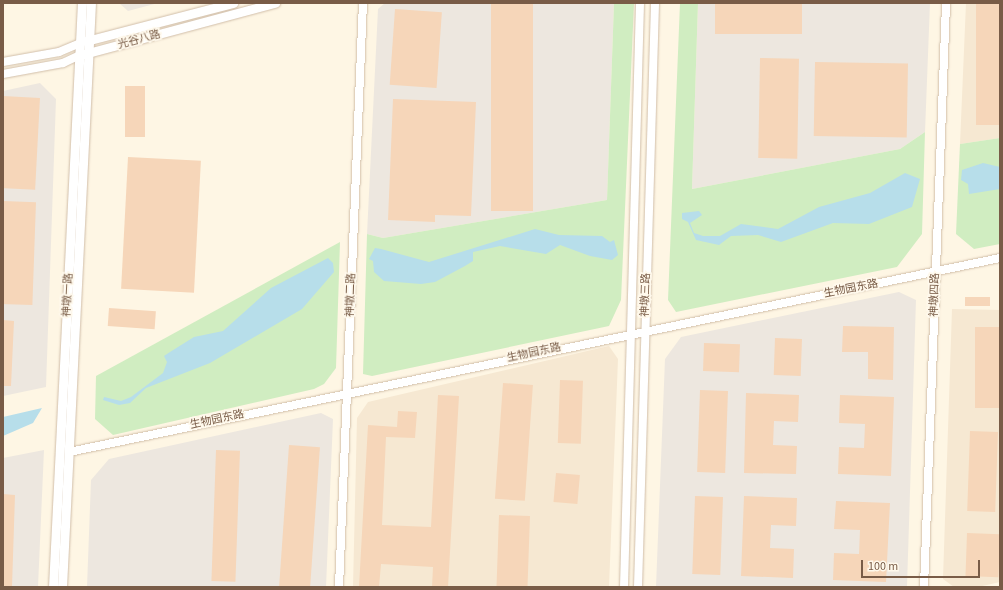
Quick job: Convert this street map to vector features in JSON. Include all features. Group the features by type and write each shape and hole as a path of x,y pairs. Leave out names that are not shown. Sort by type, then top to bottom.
{"main road":[{"name":"神墩一路","path":"82,3 86,41"},
{"name":"神墩一路","path":"53,587 85,54 91,3"},
{"name":"光谷八路","path":"86,41 232,3"},
{"name":"光谷八路","path":"85,54 276,3"},
{"name":"神墩一路","path":"62,587 85,54"}],"street":[{"name":"神墩二路","path":"339,587 363,3"},
{"name":"神墩三路","path":"624,587 640,3"},
{"name":"神墩三路","path":"638,587 655,3"},
{"name":"神墩四路","path":"924,587 946,3"},
{"name":"光谷八路","path":"3,62 59,52 86,41"},
{"name":"光谷八路","path":"3,74 62,63 85,54"},
{"name":"生物园东路","path":"68,452 347,392 1000,258"}],"shaded area":[{"path":"119,3 158,3 128,11"},
{"path":"385,3 614,3 607,200 383,238 367,234 378,9"},
{"path":"698,3 930,3 925,132 900,149 692,189"},
{"path":"966,3 1000,3 1000,138 960,144"},
{"path":"40,83 56,99 46,387 3,396 3,91"},
{"path":"899,292 916,300 907,587 656,587 665,359 681,337"},
{"path":"952,309 1000,310 1000,582 978,587 954,587 943,579"},
{"path":"609,346 618,359 609,587 353,587 357,418 368,402"},
{"path":"321,413 333,419 326,587 87,587 91,480 109,459"},
{"path":"44,450 38,587 3,587 3,458"}],"green space":[{"path":"614,3 634,3 621,300 609,326 372,376 363,374 367,234 383,238 607,200"},
{"path":"680,3 698,3 692,189 900,149 925,132 922,234 897,267 676,312 668,300"},
{"path":"1000,138 1000,244 974,249 956,234 960,144"},
{"path":"340,242 336,368 324,384 314,389 113,435 95,419 96,376"}],"water":[{"path":"983,163 1000,167 1000,189 969,194 968,184 961,180 962,170"},
{"path":"905,173 920,179 912,207 869,224 833,223 781,242 758,235 731,236 719,245 696,240 688,222 682,219 682,213 699,211 702,215 690,223 694,233 703,236 720,236 741,224 778,229 819,207 870,193"},
{"path":"535,229 559,235 602,236 610,242 614,240 618,255 612,260 590,256 560,245 546,254 500,246 473,252 473,261 465,266 435,282 421,284 384,281 374,272 373,261 369,259 375,248 429,262"},
{"path":"328,258 333,263 334,272 302,309 210,363 146,388 130,403 119,405 103,400 104,397 121,401 131,397 163,373 167,362 164,356 194,337 223,331 271,288"},
{"path":"42,408 33,423 3,436 3,417"}],"building":[{"path":"491,3 533,3 533,211 491,211"},
{"path":"715,3 802,3 802,34 715,34"},
{"path":"976,3 1000,3 1000,125 976,125"},
{"path":"395,9 442,12 437,88 390,85"},
{"path":"760,58 799,59 797,159 758,158"},
{"path":"815,62 908,64 907,138 814,136"},
{"path":"125,86 145,86 145,137 125,137"},
{"path":"3,96 40,98 35,190 3,188"},
{"path":"393,99 476,102 471,216 435,215 435,222 388,220"},
{"path":"128,157 201,161 194,293 121,289"},
{"path":"3,201 36,202 32,305 3,304"},
{"path":"965,297 990,297 990,306 965,306"},
{"path":"109,308 156,311 155,329 108,326"},
{"path":"3,320 14,321 11,386 3,386"},
{"path":"843,326 894,327 893,380 868,379 868,352 842,352"},
{"path":"975,327 1000,327 1000,408 975,408"},
{"path":"775,338 802,339 801,376 774,375"},
{"path":"704,343 740,344 739,372 703,371"},
{"path":"560,380 583,381 581,444 558,443"},
{"path":"503,383 533,385 525,501 495,499"},
{"path":"700,390 728,391 725,473 697,472"},
{"path":"746,393 799,395 798,422 774,421 773,445 797,446 796,474 744,473"},
{"path":"438,395 459,396 448,587 432,587 433,567 381,564 379,587 359,587 368,425 397,427 398,411 417,412 415,438 386,437 382,525 431,527"},
{"path":"840,395 894,397 891,476 838,474 839,447 864,448 865,424 839,423"},
{"path":"970,431 998,432 995,512 967,511"},
{"path":"289,445 320,447 310,587 279,587"},
{"path":"216,450 240,451 235,582 211,581"},
{"path":"556,473 580,475 577,504 553,502"},
{"path":"3,494 15,495 12,587 3,587"},
{"path":"695,496 723,497 720,575 692,574"},
{"path":"744,496 797,498 796,526 771,525 770,548 794,549 793,578 741,576"},
{"path":"836,501 890,503 886,582 833,580 834,553 859,554 860,530 834,529"},
{"path":"499,515 530,516 528,587 496,587"},
{"path":"967,533 1000,534 998,577 965,576"}]}
